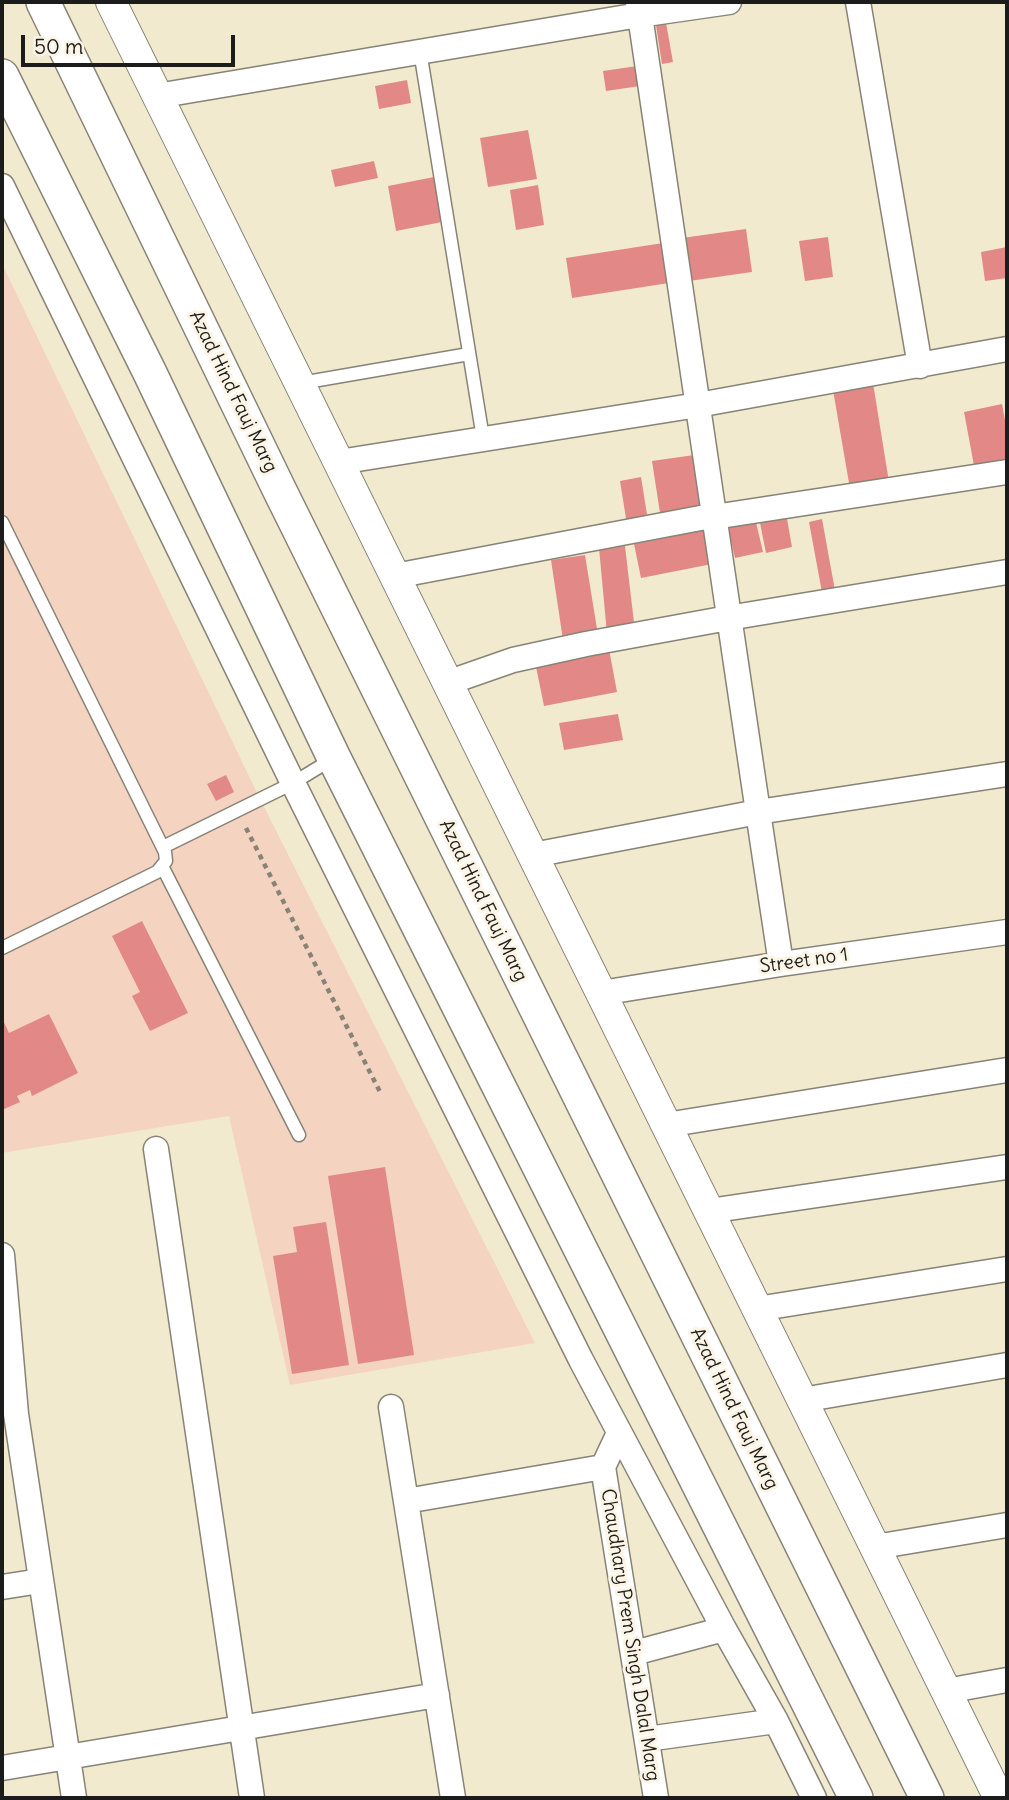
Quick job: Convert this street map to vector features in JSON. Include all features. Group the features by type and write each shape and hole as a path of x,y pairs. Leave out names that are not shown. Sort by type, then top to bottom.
{"main road":[{"name":"Azad Hind Fauj Marg","path":"43,2 292,514 927,1798"},
{"path":"2,76 149,371 334,758 856,1798"}],"street":[{"path":"111,2 999,1798"},
{"path":"158,96 421,51 639,8 729,2"},
{"path":"858,2 919,366"},
{"path":"639,8 781,964"},
{"path":"2,186 293,783 581,1360 776,1721 814,1798"},
{"path":"339,462 698,405 1007,349"},
{"path":"395,576 711,516 1007,472"},
{"path":"447,683 513,660 586,644 1007,572"},
{"path":"533,856 758,812 1007,774"},
{"name":"Street no 1","path":"601,993 1007,932"},
{"path":"666,1125 1007,1069"},
{"path":"156,1149 252,1798"},
{"path":"709,1211 1007,1167"},
{"path":"2,1255 9,1416 40,1581 74,1798"},
{"path":"757,1309 1007,1269"},
{"path":"802,1400 1007,1365"},
{"path":"391,1407 453,1798"},
{"name":"Chaudhary Prem Singh Dalal Marg","path":"619,1433 603,1467 656,1798"},
{"path":"406,1501 603,1467"},
{"path":"875,1547 1007,1524"},
{"path":"2,1587 40,1581"},
{"path":"634,1653 724,1629"},
{"path":"946,1691 1007,1680"},
{"path":"2,1768 437,1695"},
{"path":"647,1739 776,1721"}],"lane":[{"path":"421,51 483,438"},
{"path":"299,383 469,354"},
{"path":"2,522 163,847 166,861 163,868 2,948"},
{"path":"163,847 293,783 334,758"},
{"path":"163,868 299,1135"}],"path":[{"path":"237,810 380,1093"}],"shaded area":[{"path":"2,264 260,799 535,1343 290,1385 229,1116 2,1153"}],"building":[{"path":"665,17 673,62 662,64 655,19"},
{"path":"637,66 640,86 606,91 603,71"},
{"path":"407,80 411,103 379,109 375,86"},
{"path":"528,130 537,179 488,187 480,138"},
{"path":"374,161 378,178 335,187 331,170"},
{"path":"434,177 442,222 396,231 388,186"},
{"path":"538,185 544,225 516,230 510,190"},
{"path":"746,229 752,272 689,281 682,238"},
{"path":"828,237 833,277 805,281 799,241"},
{"path":"663,243 669,283 572,298 566,258"},
{"path":"1007,247 1007,278 985,281 981,252"},
{"path":"873,383 889,482 850,489 833,390"},
{"path":"1002,404 1007,431 1007,465 975,471 964,412"},
{"path":"701,454 708,505 660,513 652,461"},
{"path":"641,477 649,527 628,531 620,481"},
{"path":"786,513 792,547 766,553 759,518"},
{"path":"755,518 763,552 735,558 727,524"},
{"path":"822,519 836,596 823,598 809,522"},
{"path":"706,530 712,564 641,578 634,544"},
{"path":"625,546 635,631 607,634 599,548"},
{"path":"585,555 598,635 563,640 551,560"},
{"path":"609,649 617,692 544,706 535,662"},
{"path":"618,714 623,740 564,750 559,723"},
{"path":"226,775 234,792 216,801 207,784"},
{"path":"142,921 188,1013 150,1031 132,996 140,992 112,936"},
{"path":"49,1014 78,1073 32,1096 30,1090 17,1096 20,1102 2,1110 2,1018 9,1033"},
{"path":"385,1167 414,1355 358,1364 328,1176"},
{"path":"326,1222 349,1365 292,1374 273,1256 297,1252 293,1227"}]}
